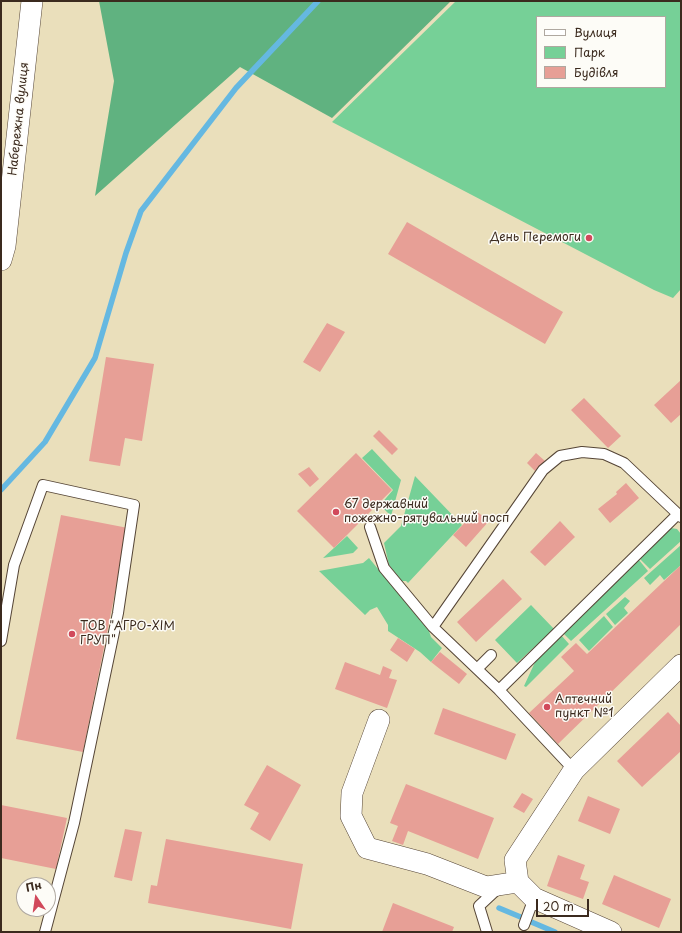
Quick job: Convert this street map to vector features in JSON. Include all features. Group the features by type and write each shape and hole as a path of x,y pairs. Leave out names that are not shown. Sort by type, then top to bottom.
{"street":[{"name":"Набережна вулиця","path":"1,260 5,246 32,1"},
{"path":"611,932 534,898 518,882 515,860 574,770 681,666"},
{"path":"378,720 352,793 352,816 367,848 427,864 486,887 518,882"}],"lane":[{"path":"434,627 543,470 560,456 582,452 604,454 624,464 680,515 499,690"},
{"path":"1,641 14,565 43,485 134,505 118,613 74,823 45,932"},
{"path":"370,526 384,568 434,627 499,690 574,770"},
{"path":"477,669 491,655"},
{"path":"488,932 479,906 494,892 518,882"},
{"path":"524,925 534,898"}],"green space":[{"path":"99,1 451,1 332,118 240,67 95,196 114,81"},
{"path":"456,1 681,1 681,289 673,298 654,290 332,122"},
{"path":"372,449 401,480 391,516 380,505 393,490 362,458"},
{"path":"415,476 462,525 408,583 406,581 402,581 389,565 384,543 401,526"},
{"path":"671,528 677,529 681,534 681,541 650,569 640,559"},
{"path":"347,536 358,548 353,553 323,558"},
{"path":"681,545 681,565 664,580 660,575 650,585 644,578"},
{"path":"369,558 429,631 431,637 442,648 431,662 420,652 388,631 388,625 377,607 370,610 365,615 319,571 363,563"},
{"path":"639,560 648,571 571,641 563,633"},
{"path":"625,597 630,601 624,608 628,613 615,625 606,614"},
{"path":"531,605 554,629 517,663 495,640"},
{"path":"604,616 613,627 589,651 579,640"},
{"path":"561,635 569,644 526,687 524,686 536,660"}],"building":[{"path":"407,222 563,312 545,344 388,254"},
{"path":"327,323 345,332 320,372 303,362"},
{"path":"106,357 154,364 142,441 125,438 120,466 89,461"},
{"path":"681,380 681,414 671,423 654,405"},
{"path":"584,398 621,436 608,448 571,410"},
{"path":"379,430 398,449 392,455 373,436"},
{"path":"356,453 392,490 334,548 297,511"},
{"path":"536,453 545,461 535,471 527,463"},
{"path":"309,467 319,479 310,487 298,474"},
{"path":"626,483 639,498 610,523 598,509 617,494 616,492"},
{"path":"476,511 489,521 466,547 453,535"},
{"name":"ТОВ \"АГРО-ХІМ ГРУП\"","path":"61,515 128,528 83,752 16,739"},
{"path":"560,521 575,537 545,566 530,552"},
{"path":"681,565 681,624 558,744 529,713 574,671 561,657 576,643 587,654"},
{"path":"503,579 522,599 476,642 457,622"},
{"path":"398,638 415,649 407,662 390,650"},
{"path":"440,652 467,674 459,684 431,662"},
{"path":"345,662 380,675 383,666 392,670 389,678 397,680 387,708 335,689"},
{"path":"443,708 516,734 506,760 434,734"},
{"path":"668,712 681,726 681,751 642,787 617,761"},
{"path":"267,765 301,785 270,841 250,829 259,813 244,805"},
{"path":"406,784 494,818 478,859 408,831 403,845 392,841 398,826 390,823"},
{"path":"522,793 533,799 524,813 513,807"},
{"path":"588,796 620,809 610,834 578,821"},
{"path":"1,805 67,818 56,869 1,858"},
{"path":"125,829 142,832 132,881 114,877"},
{"path":"166,839 303,864 291,929 148,903 151,885 157,886"},
{"path":"558,855 585,865 580,879 589,882 583,899 547,886"},
{"path":"614,875 671,899 659,928 602,904"},
{"path":"393,903 454,927 452,932 382,932"}],"waterway":[{"path":"1,490 45,442 95,358 126,253 141,211 236,88 318,1"},
{"path":"499,908 523,918"},
{"path":"529,921 555,932"}],"place":[{"name":"День Перемоги","path":"589,238"},
{"name":"67 державний пожежно-рятувальний посп","path":"336,512"},
{"name":"ТОВ \"АГРО-ХІМ ГРУП\"","path":"72,634"},
{"name":"Аптечний пункт №1","path":"547,707"}]}
